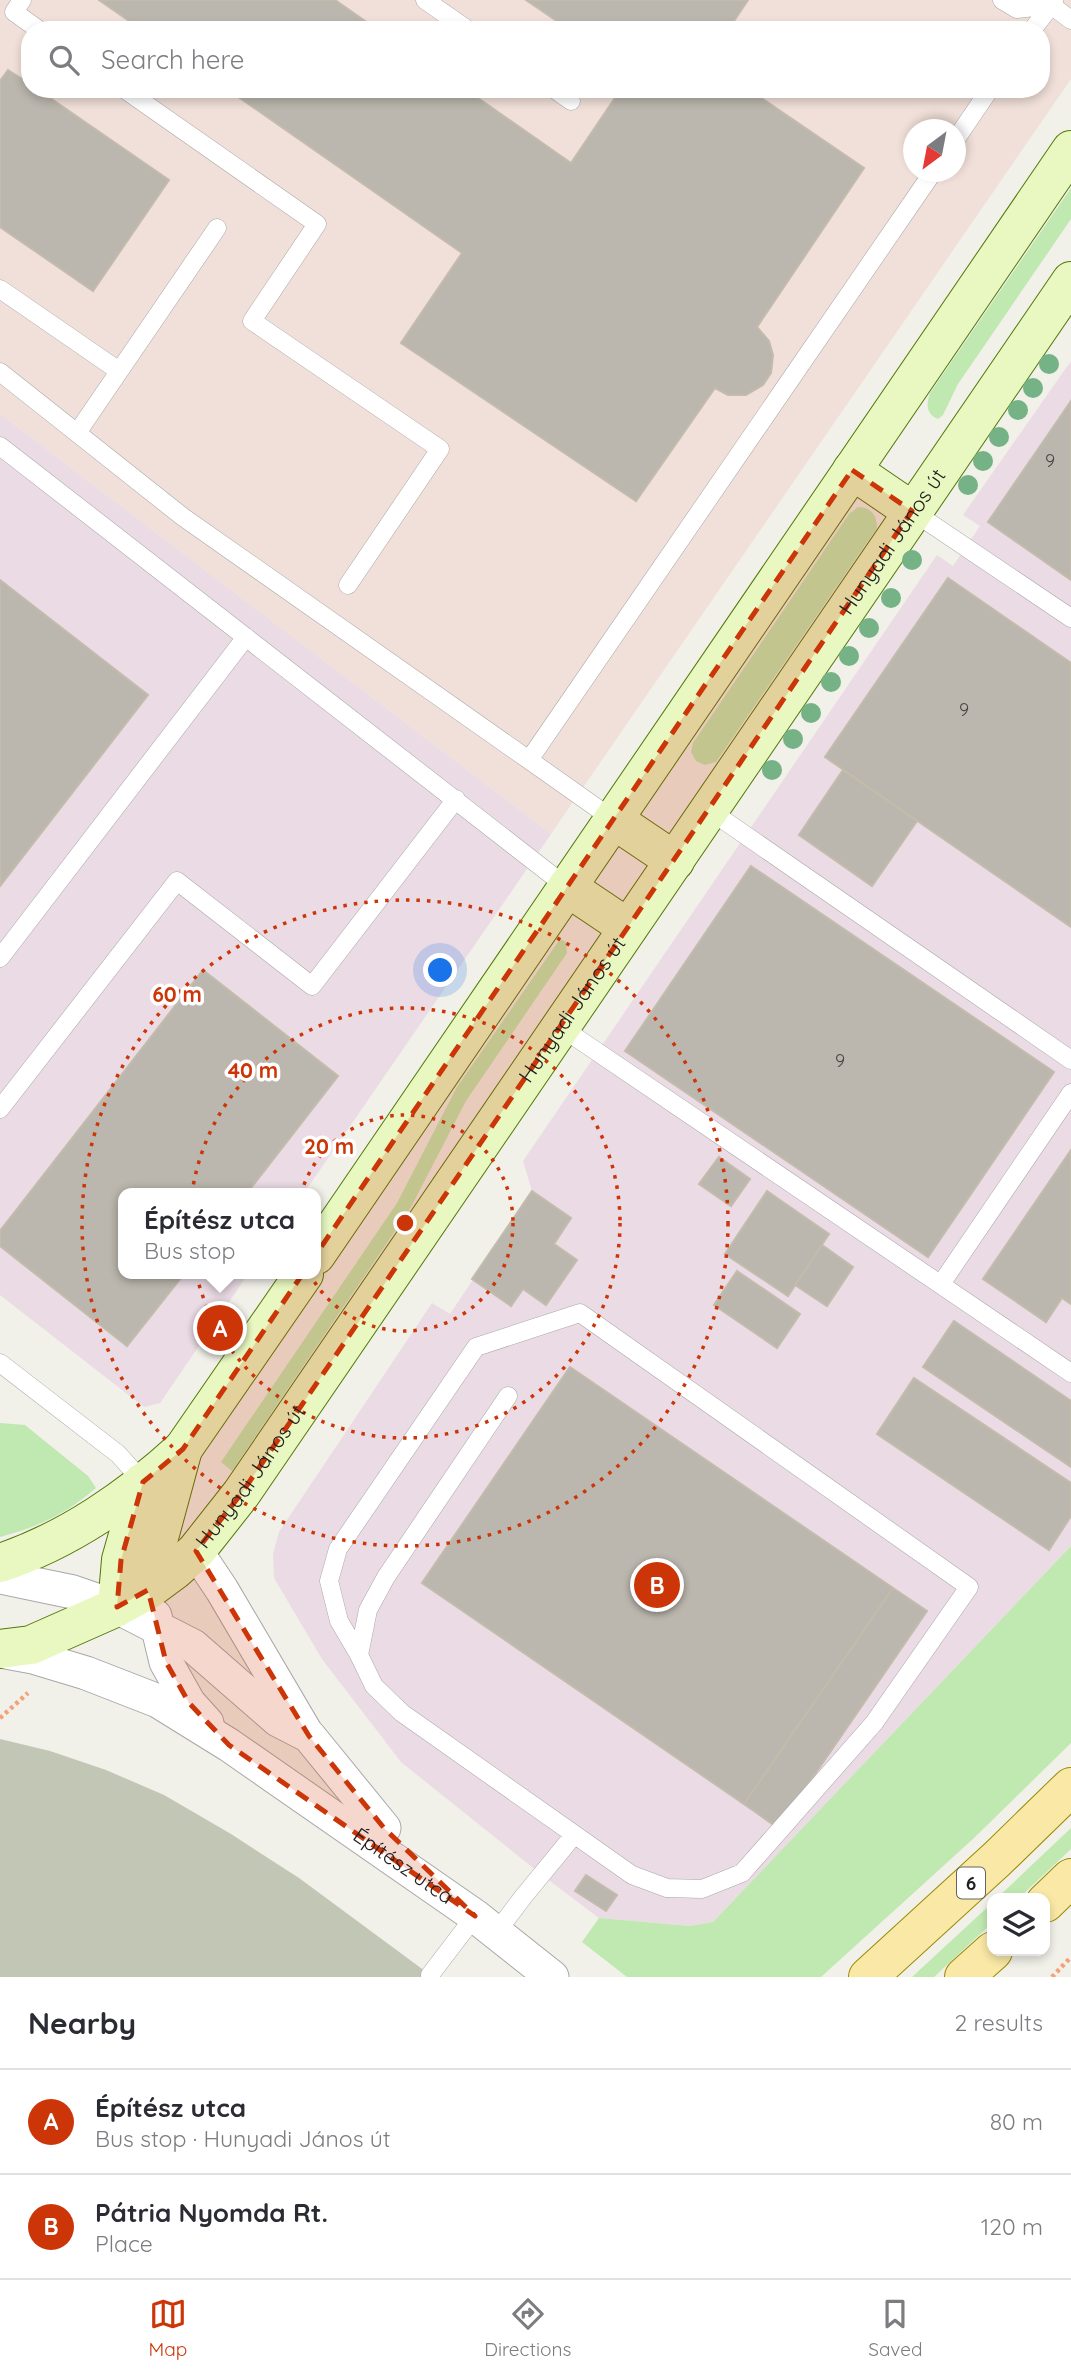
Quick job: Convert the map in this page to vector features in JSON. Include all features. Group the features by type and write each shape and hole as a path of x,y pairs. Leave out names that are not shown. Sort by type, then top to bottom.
{"main road":[{"path":"321,1248 1071,150"},
{"name":"Hunyadi János út","path":"0,1563 32,1553 74,1531 175,1523 241,1494 1071,281"},
{"path":"852,470 912,511"},
{"path":"614,820 675,861"},
{"path":"567,887 628,928"},
{"name":"Hunyadi János út","path":"0,1650 31,1645 133,1599 175,1570 175,1523 183,1449 301,1279"},
{"path":"133,1599 121,1560 175,1523"},
{"name":"6","path":"868,1977 1071,1787"},
{"path":"1050,1898 1071,1878"},
{"path":"964,1977 987,1956"}],"street":[{"name":"Építész utca","path":"175,1523 222,1590 309,1736 384,1828 485,1924"},
{"name":"Építész utca","path":"0,1577 74,1592 133,1599 159,1630 192,1646 278,1720 309,1736"},
{"name":"Építész utca","path":"159,1630 166,1662 189,1703 229,1745"},
{"name":"Építész utca","path":"0,1650 86,1673 158,1701 229,1745 485,1924 552,1977"}],"lane":[{"path":"425,0 455,21"},
{"path":"1002,0 1017,9 1052,2"},
{"path":"1052,2 1071,20"},
{"path":"1038,21 1052,2"},
{"path":"12,5 29,21"},
{"path":"137,98 317,224 252,321 440,449 348,585"},
{"path":"568,98 572,101"},
{"path":"966,124 984,98"},
{"path":"529,760 926,182"},
{"path":"77,433 217,228"},
{"path":"0,289 119,371"},
{"path":"0,372 183,517 614,820"},
{"path":"0,446 567,887"},
{"path":"912,511 1071,618"},
{"path":"0,958 246,637"},
{"path":"0,1109 177,881 312,986 456,799"},
{"path":"709,810 1071,1060"},
{"path":"562,1028 1071,1373"},
{"path":"941,1284 1071,1093"},
{"path":"580,1313 969,1587 874,1723 742,1873 702,1889 667,1888 632,1875 402,1713 374,1686 359,1655 339,1621 329,1581 338,1549 476,1347 580,1313"},
{"path":"0,1363 118,1454 175,1523"},
{"path":"0,1371 18,1377"},
{"path":"359,1655 369,1610 386,1577 508,1396"},
{"path":"430,1975 485,1924 523,1896 574,1835"}],"path":[{"path":"1052,1977 1071,1957"}],"highlighted area":[{"path":"852,470 912,511 241,1494 196,1551 309,1736 384,1828 475,1916 229,1745 189,1703 166,1662 148,1590 117,1607 121,1560 143,1482 183,1449"}],"shaded area":[{"path":"0,0 1071,0 1071,79 551,834 0,414"},
{"path":"1071,361 1071,1546 713,1922 690,1926 599,1918 401,1762 322,1659 274,1578 273,1554 279,1532 432,1303 450,1314 532,1191 523,1161 937,555 953,566 980,526 963,515"},
{"path":"0,414 551,834 307,1188 118,1188 118,1279 245,1279 160,1403 144,1407 0,1295"},
{"path":"0,1739 50,1751 106,1770 164,1795 299,1878 433,1977 0,1977"}],"green space":[{"path":"1071,188 1071,219 958,384 943,415 938,419 934,417 928,408 930,393"},
{"path":"858,507 866,508 872,513 877,528 716,762 705,765 696,761 691,752 693,743 849,514"},
{"path":"560,939 566,942 567,953 466,1101 410,1209 232,1471 221,1462 397,1203 457,1087"},
{"path":"0,1423 25,1425 88,1476 96,1488 51,1518 0,1537"},
{"path":"1071,1546 1071,1743 973,1839 821,1977 627,1977 582,1942 599,1918 690,1926 713,1922"},
{"path":"1071,1828 1071,1849 1024,1893 1002,1893"},
{"path":"987,1908 987,1928 934,1977 912,1977"}],"building":[{"path":"99,0 335,0 365,21 129,21"},
{"path":"526,0 748,0 734,21 557,21"},
{"path":"8,70 21,78 21,98 50,98 169,180 93,291 0,227 0,81"},
{"path":"240,98 478,98 571,163 615,98 761,98 864,168 757,327 769,341 773,355 771,373 763,385 746,395 728,395 715,388 636,501 401,343 462,253"},
{"path":"1071,401 1071,580 988,522"},
{"path":"948,578 1071,663 1071,927 825,757"},
{"path":"0,580 148,695 0,886"},
{"path":"843,770 917,821 872,886 799,835"},
{"path":"751,866 1054,1072 928,1257 625,1051"},
{"path":"203,970 338,1076 251,1188 118,1188 118,1279 180,1279 127,1346 0,1246 0,1231"},
{"path":"1071,1150 1071,1304 1062,1298 1046,1322 983,1279"},
{"path":"719,1157 750,1179 731,1206 699,1184"},
{"path":"532,1191 571,1218 554,1244 577,1260 546,1305 523,1289 511,1306 472,1279"},
{"path":"767,1191 829,1234 788,1296 725,1254"},
{"path":"822,1245 853,1267 827,1306 795,1285"},
{"path":"737,1271 800,1314 777,1348 714,1305"},
{"path":"954,1321 1071,1401 1071,1467 923,1367"},
{"path":"570,1367 893,1588 744,1804 422,1583"},
{"path":"914,1378 1071,1483 1071,1516 1049,1550 877,1434"},
{"path":"893,1588 927,1611 778,1828 744,1804"},
{"path":"586,1875 617,1895 606,1911 575,1891"}],"place":[{"name":"Építész utca","path":"220,1328"},
{"name":"Pátria Nyomda Rt.","path":"657,1585"}]}
